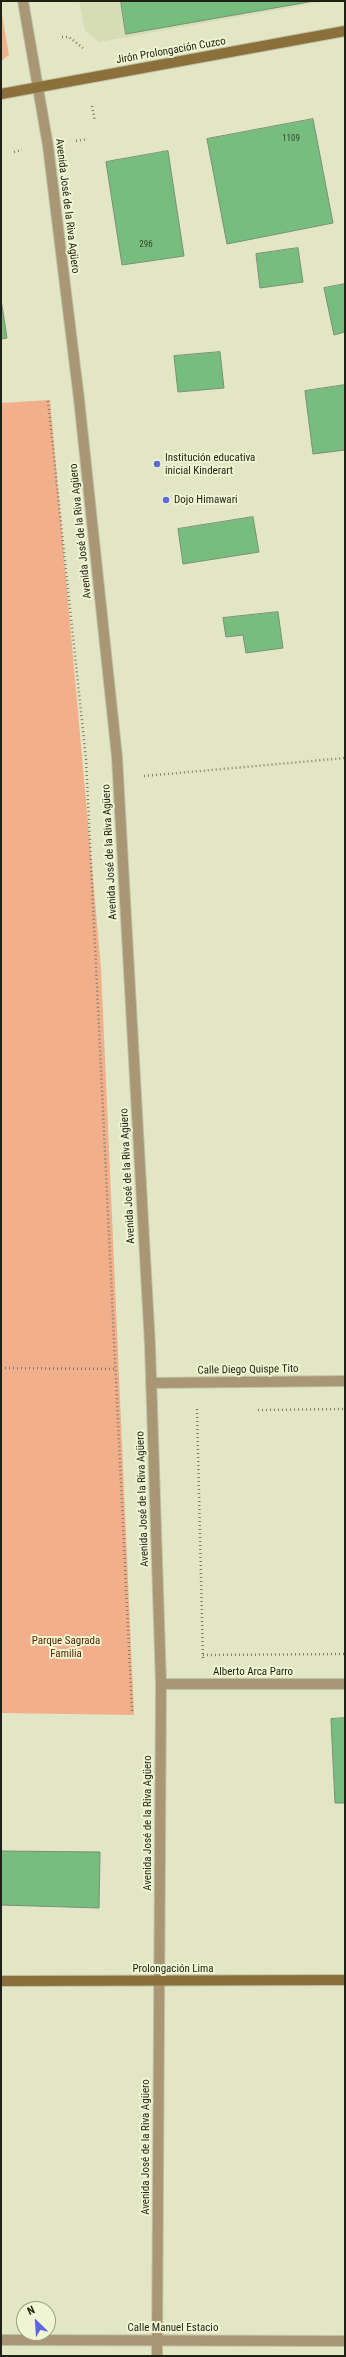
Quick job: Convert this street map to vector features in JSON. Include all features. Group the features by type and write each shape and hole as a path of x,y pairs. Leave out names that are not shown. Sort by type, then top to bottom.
{"street":[{"name":"Avenida José de la Riva Agüero","path":"23,1 39,87 78,392 117,757 151,1383 161,1684 157,2356"},
{"name":"Jirón Prolongación Cuzco","path":"1,94 345,31"},
{"name":"Calle Diego Quispe Tito","path":"151,1383 345,1381"},
{"name":"Alberto Arca Parro","path":"161,1684 345,1684"},
{"name":"Prolongación Lima","path":"1,1981 345,1980"},
{"name":"Calle Manuel Estacio","path":"1,2340 345,2341"}],"path":[{"path":"62,37 69,37 83,48"},
{"path":"92,106 95,121"},
{"path":"76,141 88,139"},
{"path":"14,152 22,150"},
{"path":"48,402 86,759 132,1712"},
{"path":"143,776 345,758"},
{"path":"1,1368 116,1369"},
{"path":"252,1410 345,1409"},
{"path":"205,1410 197,1410 203,1655 345,1654"}],"shaded area":[{"path":"79,1 328,1 99,42 85,31"}],"green space":[{"path":"1,9 9,55 1,61"},
{"name":"Parque Sagrada Familia","path":"50,400 101,968 134,1715 1,1713 1,403"}],"building":[{"path":"121,1 314,1 126,34"},
{"path":"313,119 333,223 227,244 207,139"},
{"path":"168,151 184,256 122,265 106,162"},
{"path":"298,248 303,282 260,288 256,254"},
{"path":"345,284 345,332 334,335 324,288"},
{"path":"1,299 7,338 1,339"},
{"path":"220,352 224,388 178,392 174,356"},
{"path":"345,385 345,450 313,454 305,391"},
{"path":"253,517 259,552 183,564 178,529"},
{"path":"278,612 283,648 246,653 243,635 226,637 223,618"},
{"path":"345,1718 345,1803 335,1803 331,1719"},
{"path":"1,1851 100,1852 99,1908 1,1905"}],"place":[{"name":"Institución educativa inicial Kinderart","path":"157,464"},
{"name":"Dojo Himawari","path":"166,500"}]}
